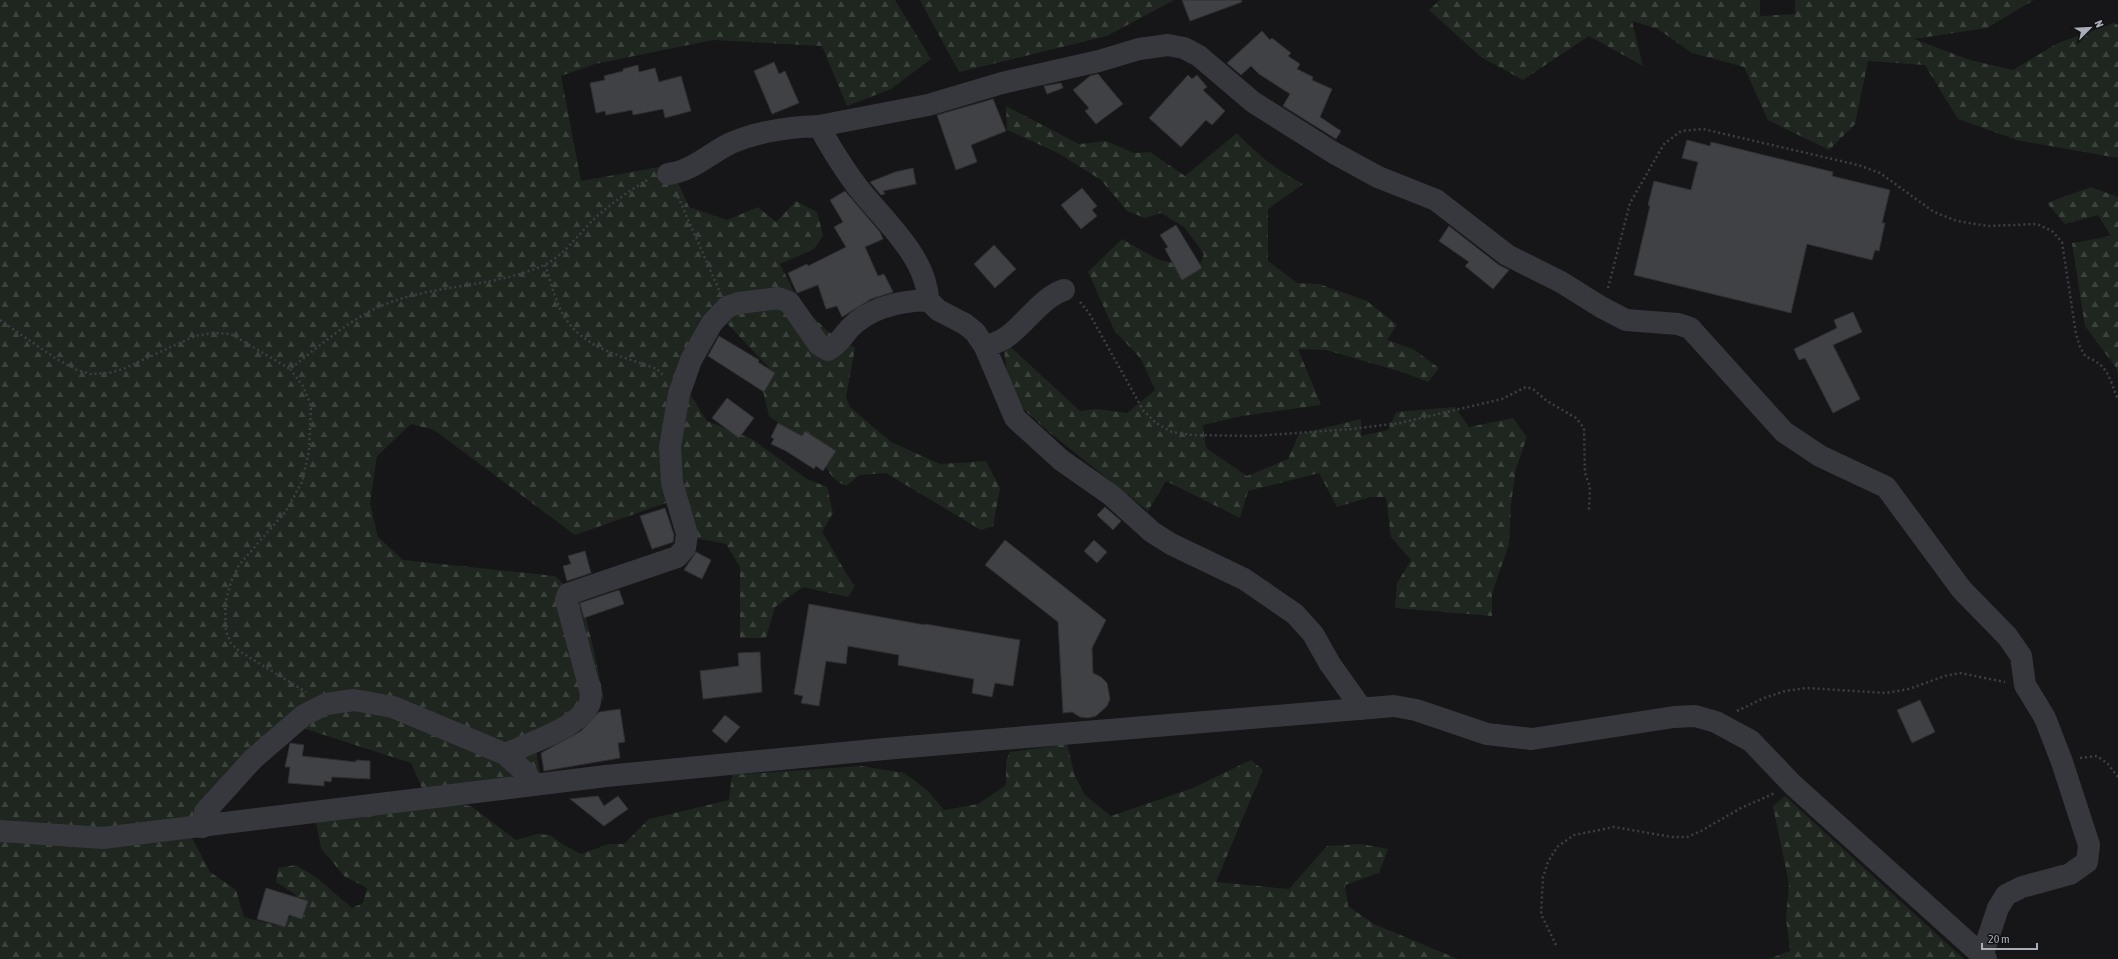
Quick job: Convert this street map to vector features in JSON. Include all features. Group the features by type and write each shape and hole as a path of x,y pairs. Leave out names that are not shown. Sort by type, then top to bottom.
{"street":[{"path":"0,831 103,838 606,776 884,749 1394,706 1416,710 1487,734 1532,739 1674,717 1695,716 1716,722 1751,741 1793,785 1984,957 1998,908 2006,894 2022,887 2070,874 2087,862 2089,845 2062,762 2045,718 2026,685 2021,656 2007,636 1962,590 1886,487 1820,456 1784,432 1690,328 1678,324 1626,320 1601,307 1561,282 1507,255 1436,200 1378,177 1327,149 1253,102 1199,56 1184,48 1168,44 1139,49 1099,61 1002,83 928,105 819,126 793,127 761,133 732,143 682,173 668,174"},
{"path":"819,126 830,148 857,186 893,229 921,269 928,288 928,300 938,310 965,324 975,332 986,347 1016,418 1061,460 1110,496 1152,532 1171,544 1244,579 1295,614 1313,634 1330,664 1362,709"},
{"path":"986,347 1007,337 1044,302 1064,290"},
{"path":"505,754 562,728 582,715 590,704 591,693 566,600 568,594 677,557 685,548 687,534 672,483 670,447 679,394 691,360 712,323 727,307 739,302 778,298 789,302 819,345 828,350 838,345 850,329 861,318 902,301 928,300"},
{"path":"202,827 205,812 253,759 304,716 326,704 354,700 393,707 505,754 527,774 532,785"}],"path":[{"path":"1601,307 1610,280 1630,203 1664,144 1681,131 1703,128 1858,165 1880,172 1934,212 1957,221 1988,226 2037,224 2052,231 2062,242 2076,334 2080,347 2086,357 2095,360 2105,368 2118,400"},
{"path":"290,368 370,311 391,302 420,293 520,274 545,265 555,258 595,218 631,189 650,179 668,174 727,307"},
{"path":"545,265 558,302 571,327 593,345 657,369 668,378 679,394"},
{"path":"1064,290 1076,296 1089,313 1143,410 1156,423 1172,432 1192,436 1254,436 1352,429 1400,423 1502,399 1526,387 1533,389 1547,401 1576,418 1584,428 1585,473 1590,487 1589,510"},
{"path":"0,320 55,358 77,370 91,374 109,373 123,369 195,336 213,333 231,334 290,368 303,386 311,406 309,451 302,482 286,511 239,565 230,582 225,604 226,632 231,644 239,652 326,704"},
{"path":"1716,722 1764,698 1785,691 1806,688 1886,694 1909,689 1945,676 1960,673 2017,685 2026,685"},
{"path":"2062,762 2097,756 2108,764 2118,777"},
{"path":"1556,945 1542,914 1543,877 1557,847 1574,835 1614,827 1672,837 1687,836 1701,831 1741,808 1793,785"}],"green space":[{"path":"0,0 895,0 931,59 891,89 847,106 822,46 713,40 595,64 561,76 581,181 670,165 689,207 727,220 758,207 776,222 796,201 817,212 823,235 814,249 780,264 799,302 827,331 855,348 846,397 850,407 891,442 940,464 986,461 1000,488 993,526 981,530 886,473 860,475 846,486 834,478 827,469 818,445 790,431 769,416 763,391 773,372 722,318 695,355 690,394 707,421 752,439 807,479 827,487 833,513 822,532 855,586 848,597 803,587 775,607 766,638 740,638 740,567 726,544 695,538 680,498 575,535 434,430 411,424 377,456 370,503 378,537 403,560 555,576 582,602 604,699 567,721 536,750 540,774 422,788 411,763 287,723 196,819 96,828 0,822"},
{"path":"920,0 1174,0 1107,36 959,72"},
{"path":"1440,0 1760,0 1760,16 1795,14 1795,0 2034,0 1987,28 1914,39 1970,60 2013,70 2058,43 2114,23 2118,25 2118,158 2017,140 1958,119 1925,65 1868,61 1855,124 1829,150 1768,120 1744,67 1692,53 1658,29 1632,21 1643,66 1589,36 1523,80 1481,57 1429,10"},
{"path":"1006,106 1079,144 1106,141 1134,153 1150,152 1185,176 1237,133 1268,162 1303,184 1268,209 1268,261 1297,283 1319,284 1367,301 1397,325 1387,340 1413,349 1439,368 1428,382 1402,372 1326,350 1298,349 1321,405 1242,416 1203,425 1206,448 1247,476 1288,459 1299,434 1361,419 1361,436 1388,430 1396,412 1455,407 1469,427 1513,418 1527,437 1516,468 1511,504 1509,544 1492,594 1492,616 1395,608 1397,583 1411,560 1391,537 1386,497 1370,497 1337,507 1319,473 1248,491 1240,518 1166,481 1148,511 1049,432 1020,406 1007,377 1003,340 1080,411 1097,409 1127,413 1155,390 1141,359 1114,330 1088,272 1122,239 1157,259 1198,269 1204,254 1184,227 1161,213 1145,218 1127,211 1101,180 1058,153 1007,130"},
{"path":"2091,187 2118,197 2118,379 2117,369 2085,326 2072,243 2111,236 2098,215 2065,224 2047,203"},
{"path":"1067,744 1075,776 1085,795 1111,816 1193,788 1251,760 1263,770 1216,882 1289,889 1327,846 1361,844 1388,849 1379,873 1345,885 1348,906 1374,924 1458,959 0,959 0,841 192,838 210,872 236,890 244,917 278,926 299,911 295,894 276,882 278,868 296,865 317,878 352,908 363,903 367,888 344,876 321,848 316,822 454,804 471,806 516,840 537,834 550,835 562,844 581,854 609,844 624,844 649,819 729,800 732,775 861,766 904,773 927,790 944,810 978,804 1006,785 1006,761 1010,752"},
{"path":"1785,796 1964,959 1768,959 1790,951 1786,918 1789,884 1773,806"}],"building":[{"path":"1182,0 1241,0 1242,2 1190,21"},
{"path":"1262,31 1270,40 1272,38 1291,53 1288,56 1300,64 1297,69 1313,77 1312,80 1332,89 1320,117 1341,131 1336,139 1283,106 1290,94 1259,74 1251,66 1241,75 1227,63"},
{"path":"774,62 779,74 785,71 799,103 772,114 754,71"},
{"path":"638,65 639,72 655,68 659,82 681,76 691,111 665,118 663,109 633,115 632,110 606,115 605,111 596,113 590,83 605,80 604,76"},
{"path":"1098,74 1123,104 1096,124 1085,111 1089,108 1073,90 1090,76"},
{"path":"1188,75 1192,79 1197,75 1207,87 1203,90 1225,111 1212,125 1206,120 1181,147 1149,118"},
{"path":"1061,83 1063,88 1047,94 1044,86"},
{"path":"993,99 1006,131 971,145 977,162 956,170 937,115"},
{"path":"1687,140 1710,146 1711,142 1833,172 1832,176 1890,190 1882,223 1885,223 1879,251 1875,250 1872,260 1807,244 1791,313 1634,275 1650,206 1648,205 1654,181 1691,190 1698,162 1682,158"},
{"path":"913,168 916,184 883,191 885,194 881,195 870,182 895,172"},
{"path":"1082,188 1097,206 1092,210 1097,216 1081,229 1061,205"},
{"path":"845,191 880,232 883,239 865,247 878,276 884,274 893,292 871,299 842,317 837,306 826,309 818,285 797,293 788,273 807,264 808,266 846,247 834,227 843,222 830,200"},
{"path":"1176,225 1202,268 1182,280 1165,249 1168,247 1160,235"},
{"path":"1449,226 1499,265 1509,270 1493,289 1465,266 1469,262 1439,241"},
{"path":"994,245 1016,269 995,288 974,264"},
{"path":"1853,312 1862,332 1833,345 1860,399 1833,413 1805,358 1799,360 1794,349 1837,328 1834,320"},
{"path":"719,336 759,360 758,362 775,373 764,392 708,356"},
{"path":"727,398 754,418 739,438 712,418"},
{"path":"778,423 802,436 805,431 836,451 823,471 816,466 814,469 786,451 771,444 774,439 771,437"},
{"path":"1105,507 1121,521 1113,530 1097,515"},
{"path":"665,508 674,535 673,542 652,549 640,516"},
{"path":"1005,540 1106,620 1092,648 1093,673 1101,677 1107,683 1110,699 1107,706 1096,716 1088,718 1080,717 1072,712 1063,713 1058,622 985,565"},
{"path":"1094,540 1107,552 1097,563 1084,551"},
{"path":"585,551 591,573 567,581 563,566 571,564 568,556"},
{"path":"696,552 711,560 702,579 684,570"},
{"path":"619,590 624,604 584,618 580,603"},
{"path":"809,604 1020,640 1013,686 995,683 992,697 972,693 974,679 898,665 899,655 848,646 846,664 826,661 819,706 801,703 803,696 794,694"},
{"path":"760,652 762,692 703,699 700,671 739,666 738,653"},
{"path":"1920,700 1935,732 1912,743 1897,710"},
{"path":"620,709 625,742 618,743 620,758 544,771 541,753 581,731 599,712"},
{"path":"725,715 740,727 726,743 712,731"},
{"path":"290,743 304,745 302,756 356,762 356,760 370,761 370,779 332,777 331,782 324,781 324,786 288,783 290,767 285,767"},
{"path":"598,796 604,806 618,796 628,809 604,826 570,799"},
{"path":"266,888 308,901 302,919 289,915 285,927 257,919"}]}
